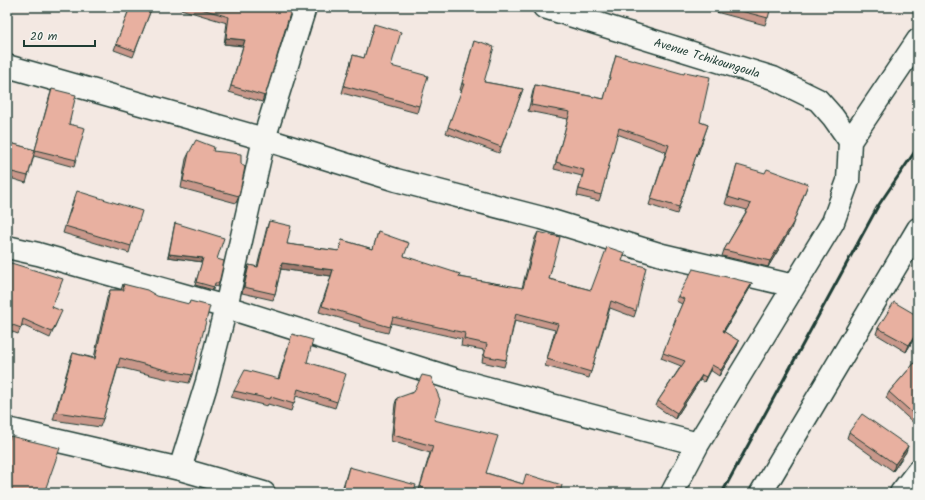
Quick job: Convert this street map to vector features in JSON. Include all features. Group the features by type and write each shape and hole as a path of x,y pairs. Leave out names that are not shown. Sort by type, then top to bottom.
{"street":[{"path":"180,469 207,382 226,307 264,139 305,7"},
{"name":"Avenue Tchikoungoula","path":"544,7 773,78 818,100 834,117 850,141"},
{"path":"672,493 698,444 833,222 848,181 850,141 918,40"},
{"path":"7,66 264,139 396,180 542,218 662,255 794,286"},
{"path":"761,493 918,229"},
{"path":"7,247 38,254 226,307 456,380 698,444"},
{"path":"7,429 180,469 264,493"},
{"path":"902,493 917,474"}],"building":[{"path":"130,7 152,7 135,51 116,44"},
{"path":"195,7 292,7 265,96 231,86 245,40 226,38 229,17"},
{"path":"726,7 771,7 768,18"},
{"path":"374,24 401,32 391,66 428,76 419,106 344,86 353,55 364,58"},
{"path":"474,41 494,47 484,82 523,89 501,147 448,127 464,84 462,84"},
{"path":"616,55 684,74 685,72 710,77 700,122 708,125 679,207 651,199 669,145 619,128 601,195 579,189 584,170 556,162 570,112 531,105 535,85 604,99"},
{"path":"52,89 76,95 69,124 85,128 76,160 35,150"},
{"path":"196,140 214,147 213,151 241,154 241,164 245,167 239,196 183,181 189,153"},
{"path":"7,142 35,150 28,176 12,172 7,187"},
{"path":"737,165 765,173 767,169 808,184 793,223 770,261 724,250 751,204 728,197"},
{"path":"77,191 142,211 131,246 65,226"},
{"path":"269,221 291,226 287,244 339,251 342,240 373,249 378,232 409,243 404,256 460,274 459,277 523,288 538,232 560,237 549,279 591,290 607,247 625,253 622,261 646,267 636,311 611,301 591,372 547,359 558,324 516,313 506,360 484,356 487,344 464,339 465,333 393,317 390,327 322,306 333,270 282,263 275,294 244,287 249,265 258,267"},
{"path":"175,223 224,238 217,259 224,261 219,283 215,283 214,287 196,282 203,258 169,254"},
{"path":"8,262 63,279 52,307 62,311 52,332 23,319 21,328 7,323"},
{"path":"693,269 752,283 723,331 739,341 721,370 712,365 706,377 702,375 677,413 658,401 685,361 663,353 684,299 678,296"},
{"path":"123,284 147,290 157,296 189,304 190,301 210,306 192,375 120,358 103,419 56,412 73,353 95,359 110,290 124,290"},
{"path":"894,302 918,316 918,330 909,345 878,328"},
{"path":"292,334 313,340 307,362 346,374 337,402 298,389 294,404 271,397 270,399 234,391 245,370 279,379"},
{"path":"918,359 918,418 889,392"},
{"path":"422,375 431,377 440,400 434,420 498,436 486,473 523,484 526,474 562,485 560,493 440,493 420,487 433,446 393,435 397,398 414,392"},
{"path":"862,414 908,446 895,464 849,432"},
{"path":"10,436 60,448 44,493 7,493 7,445"},
{"path":"349,467 416,485 413,493 342,493"}],"railway":[{"path":"722,493 878,206 918,147"}]}
